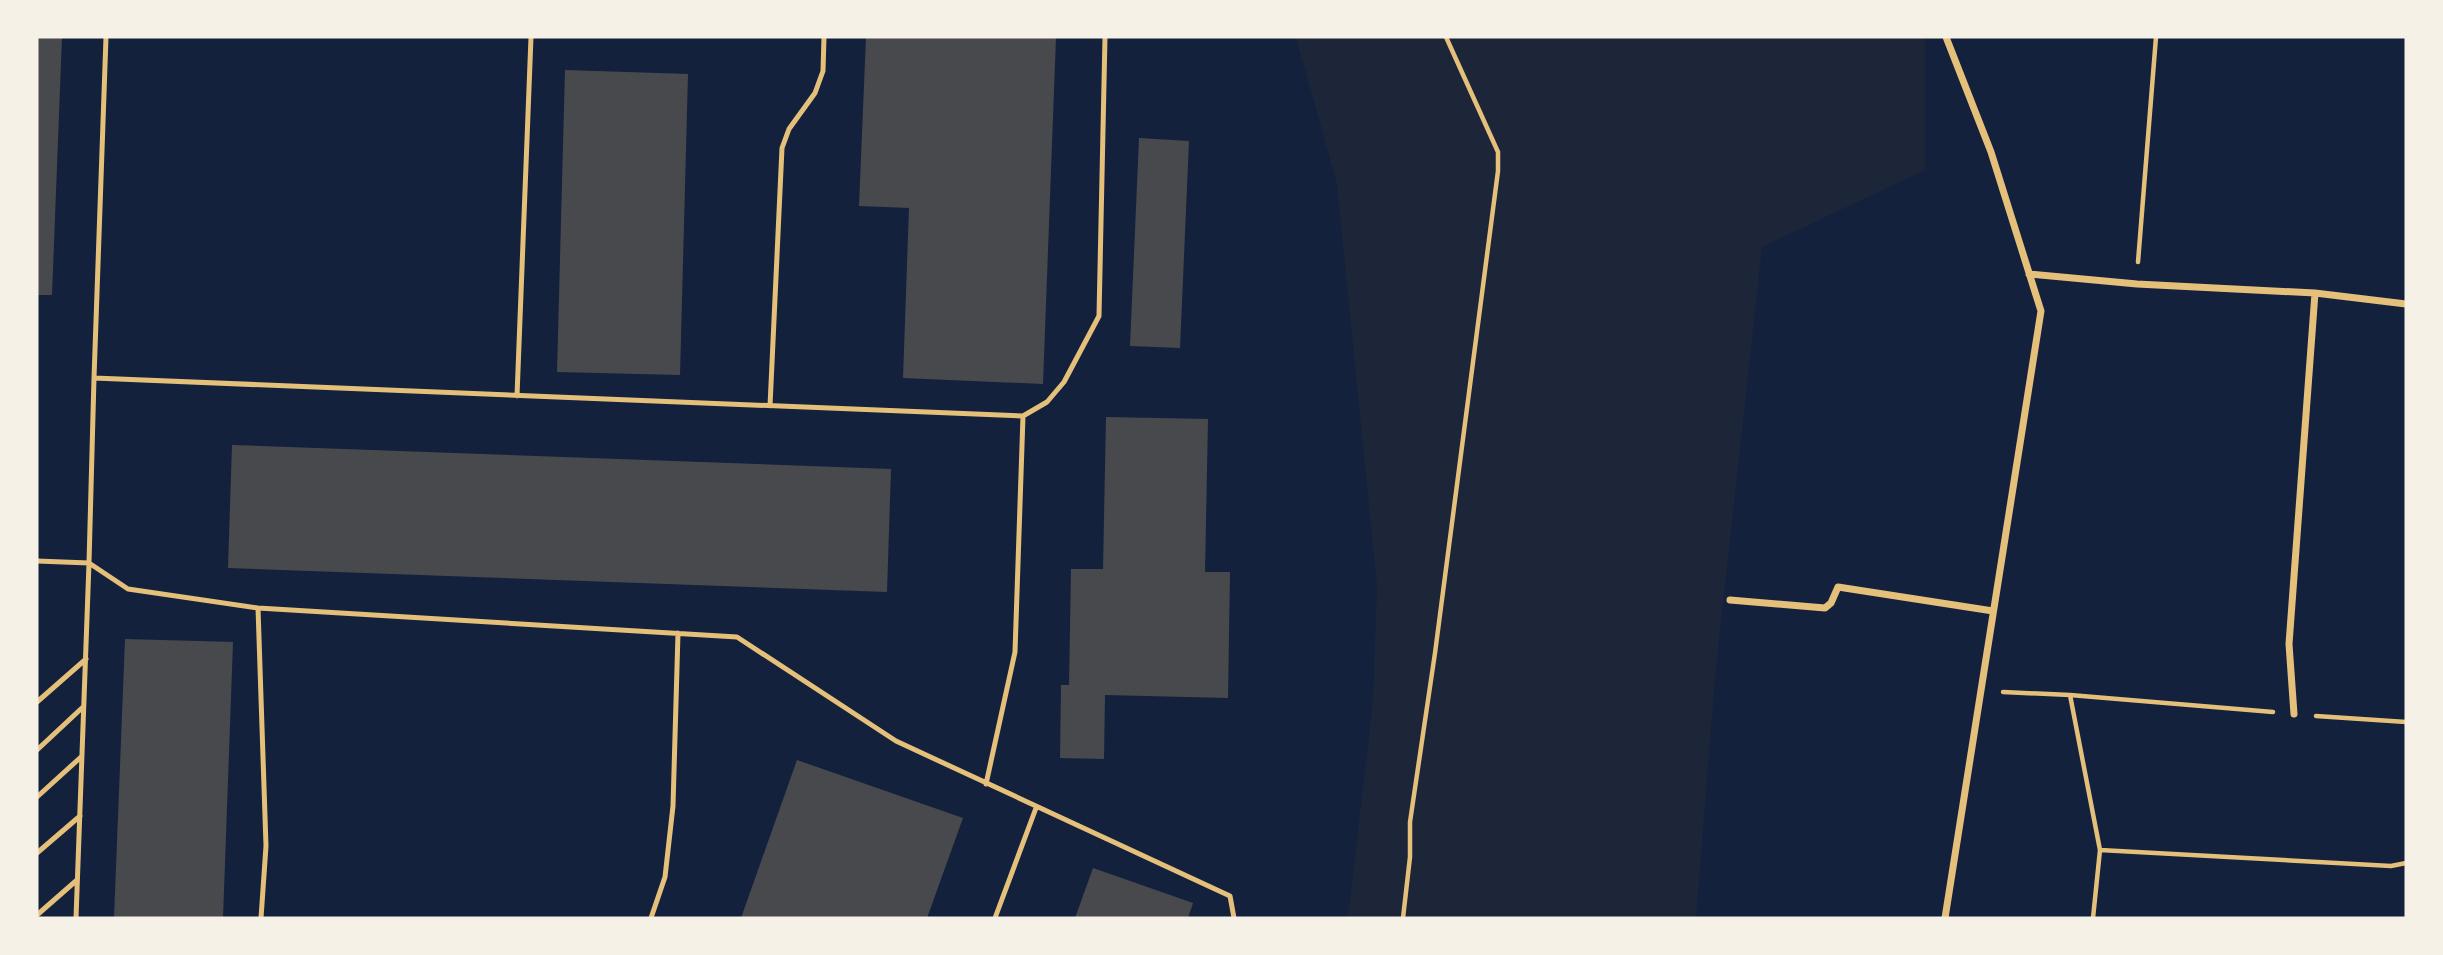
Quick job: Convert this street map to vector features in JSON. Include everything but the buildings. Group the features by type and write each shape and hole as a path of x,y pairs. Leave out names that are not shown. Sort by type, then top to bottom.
{"street":[{"path":"1945,918 2041,311 1991,152 1946,37"},
{"path":"2029,274 2137,284 2315,293 2406,303"},
{"path":"2294,714 2289,644 2315,293"},
{"path":"1730,600 1825,608 1831,603 1838,587 1993,611"}],"lane":[{"path":"76,918 106,37"},
{"path":"517,396 531,37"},
{"path":"770,406 782,148 789,129 816,93 823,71 824,37"},
{"path":"94,378 1023,416 1047,402 1064,382 1099,316 1105,37"},
{"path":"986,784 1015,652 1023,416"},
{"path":"37,561 89,563 128,589 258,608 737,637 895,741 1230,896 1234,918"},
{"path":"258,608 266,846 261,918"},
{"path":"651,918 665,877 673,806 678,633"},
{"path":"37,702 86,659"},
{"path":"37,750 84,707"},
{"path":"37,797 82,756"},
{"path":"995,918 1036,808"},
{"path":"37,853 80,817"},
{"path":"37,915 77,880"}],"path":[{"path":"1403,918 1410,857 1410,822 1435,653 1499,152 1446,37"},
{"path":"2137,284 2155,37"},
{"path":"1981,691 2070,695 2406,722"},
{"path":"2070,695 2100,850 2093,918"},
{"path":"2100,850 2392,866 2406,863"}],"shaded area":[{"path":"1296,37 1925,37 1925,170 1762,247 1715,677 1696,918 1346,918 1373,701 1377,587 1337,184"}]}
